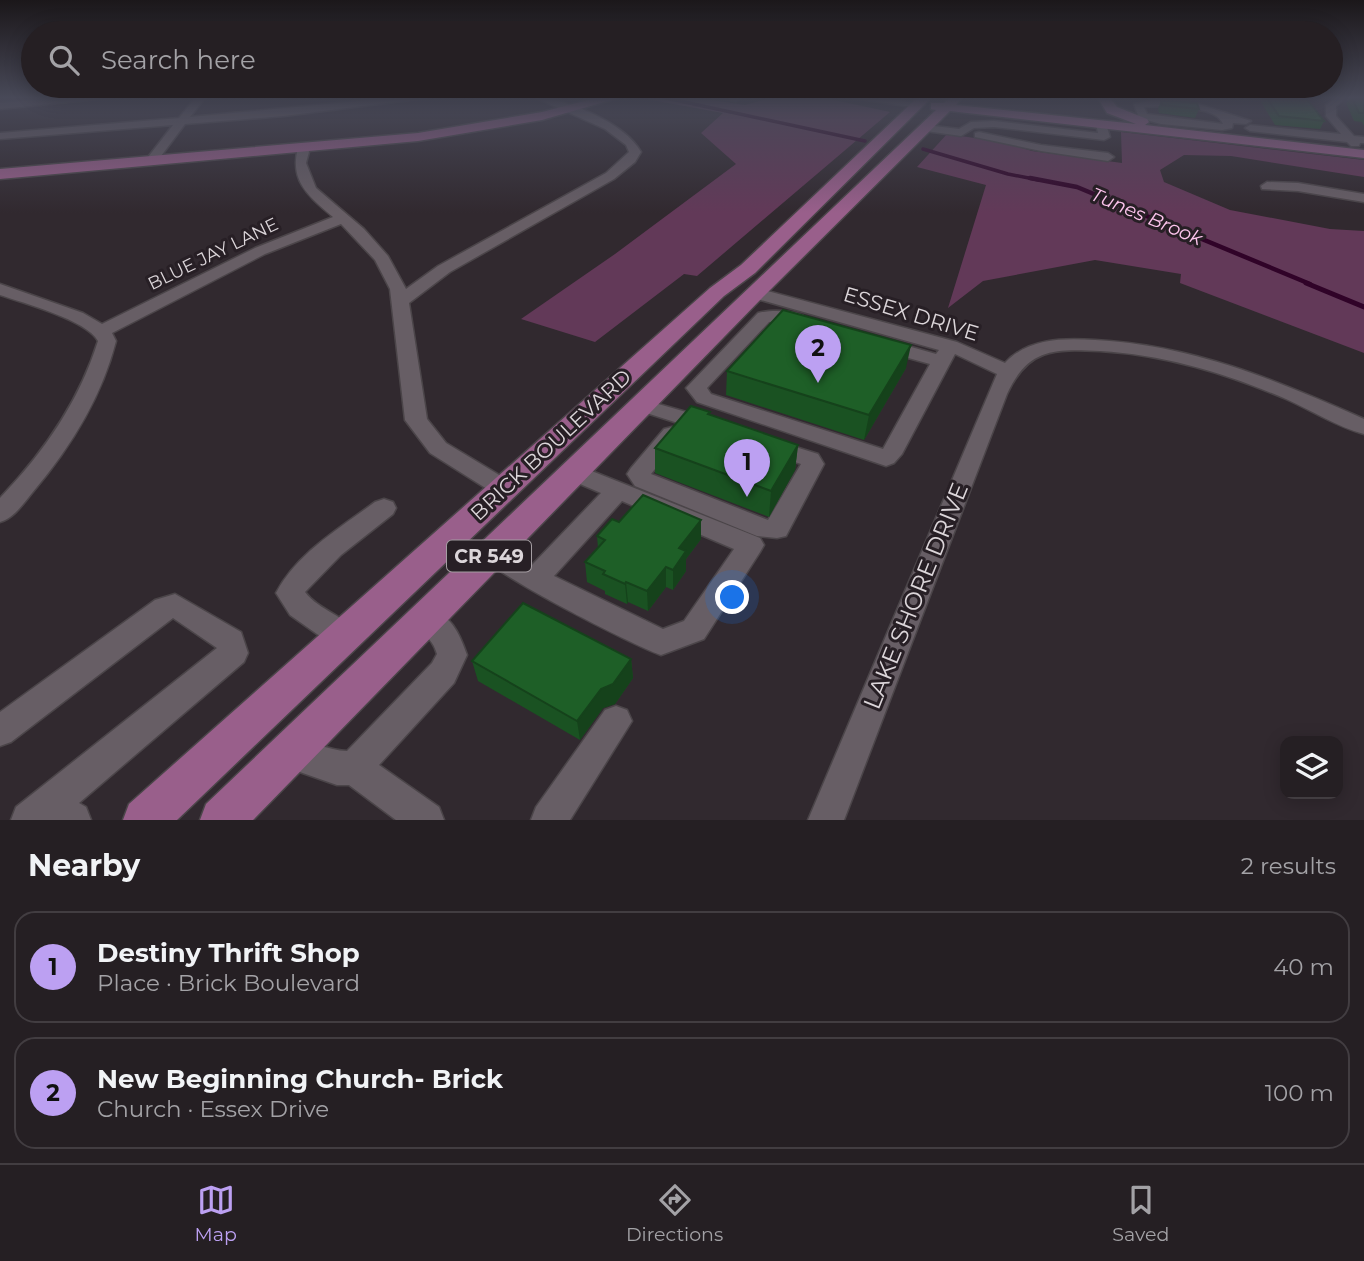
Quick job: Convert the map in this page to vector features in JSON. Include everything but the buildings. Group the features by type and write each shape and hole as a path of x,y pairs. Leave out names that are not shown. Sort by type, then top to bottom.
{"main road":[{"path":"0,174 412,136"},
{"name":"BRICK BOULEVARD","path":"222,820 641,405 714,351 752,281 889,136"},
{"name":"BRICK BOULEVARD","path":"145,820 717,292 752,281 917,136"},
{"path":"1281,136 1364,154"}],"street":[{"path":"151,161 171,136"},
{"path":"399,302 444,269 610,176 631,159 635,152 634,145 622,136"},
{"path":"986,136 1108,157"},
{"path":"1020,143 1023,136"},
{"path":"1321,136 1364,141"},
{"path":"1349,136 1364,154"},
{"path":"304,148 300,163 310,190 344,218 382,259 398,289 416,420 439,448 503,488"},
{"path":"1267,187 1298,187 1364,198"},
{"name":"BLUE JAY LANE","path":"102,331 260,251 344,218"},
{"name":"ESSEX DRIVE","path":"752,281 945,354 968,352 1008,372"},
{"path":"0,289 77,317 102,331 107,341 96,376 57,446 27,485 0,513"},
{"path":"771,315 945,354 891,454 878,457 704,398 696,388 714,351 771,315"},
{"path":"1008,372 1031,351 1052,345 1122,345 1164,350 1251,376 1364,427"},
{"name":"LAKE SHORE DRIVE","path":"826,820 1008,372"},
{"path":"641,405 725,431"},
{"path":"685,418 639,474 643,480 766,529 777,529 813,464 810,459 751,440"},
{"path":"804,457 818,437"},
{"path":"492,552 535,579 661,642 694,630 751,545 575,471"},
{"path":"535,579 618,490"},
{"path":"344,637 300,607 290,593 292,586 317,562 384,508"},
{"path":"0,731 165,608 175,604 231,641 233,653 52,814"},
{"path":"354,768 443,673 452,655 446,635 426,618"},
{"path":"549,820 616,721"},
{"path":"289,753 337,768 354,768 426,820"}],"shaded area":[{"path":"705,136 861,136 697,276 684,274 595,342 521,319 615,254 736,164"},
{"path":"945,136 1002,142 1032,151 1122,163 1121,136 1158,136 1364,160 1364,177 1231,156 1184,155 1160,170 1164,182 1230,210 1330,229 1364,231 1364,353 1180,283 1181,274 1095,260 983,281 948,308 986,185 917,167"}],"waterway":[{"name":"Tunes Brook","path":"843,136 865,141"},
{"name":"Tunes Brook","path":"923,149 1008,174 1039,180"},
{"name":"Tunes Brook","path":"1030,178 1077,187 1310,284"},
{"name":"Tunes Brook","path":"1306,283 1364,307"}],"place":[{"name":"New Beginning Church- Brick","path":"818,383"},
{"name":"Destiny Thrift Shop","path":"747,497"}]}
